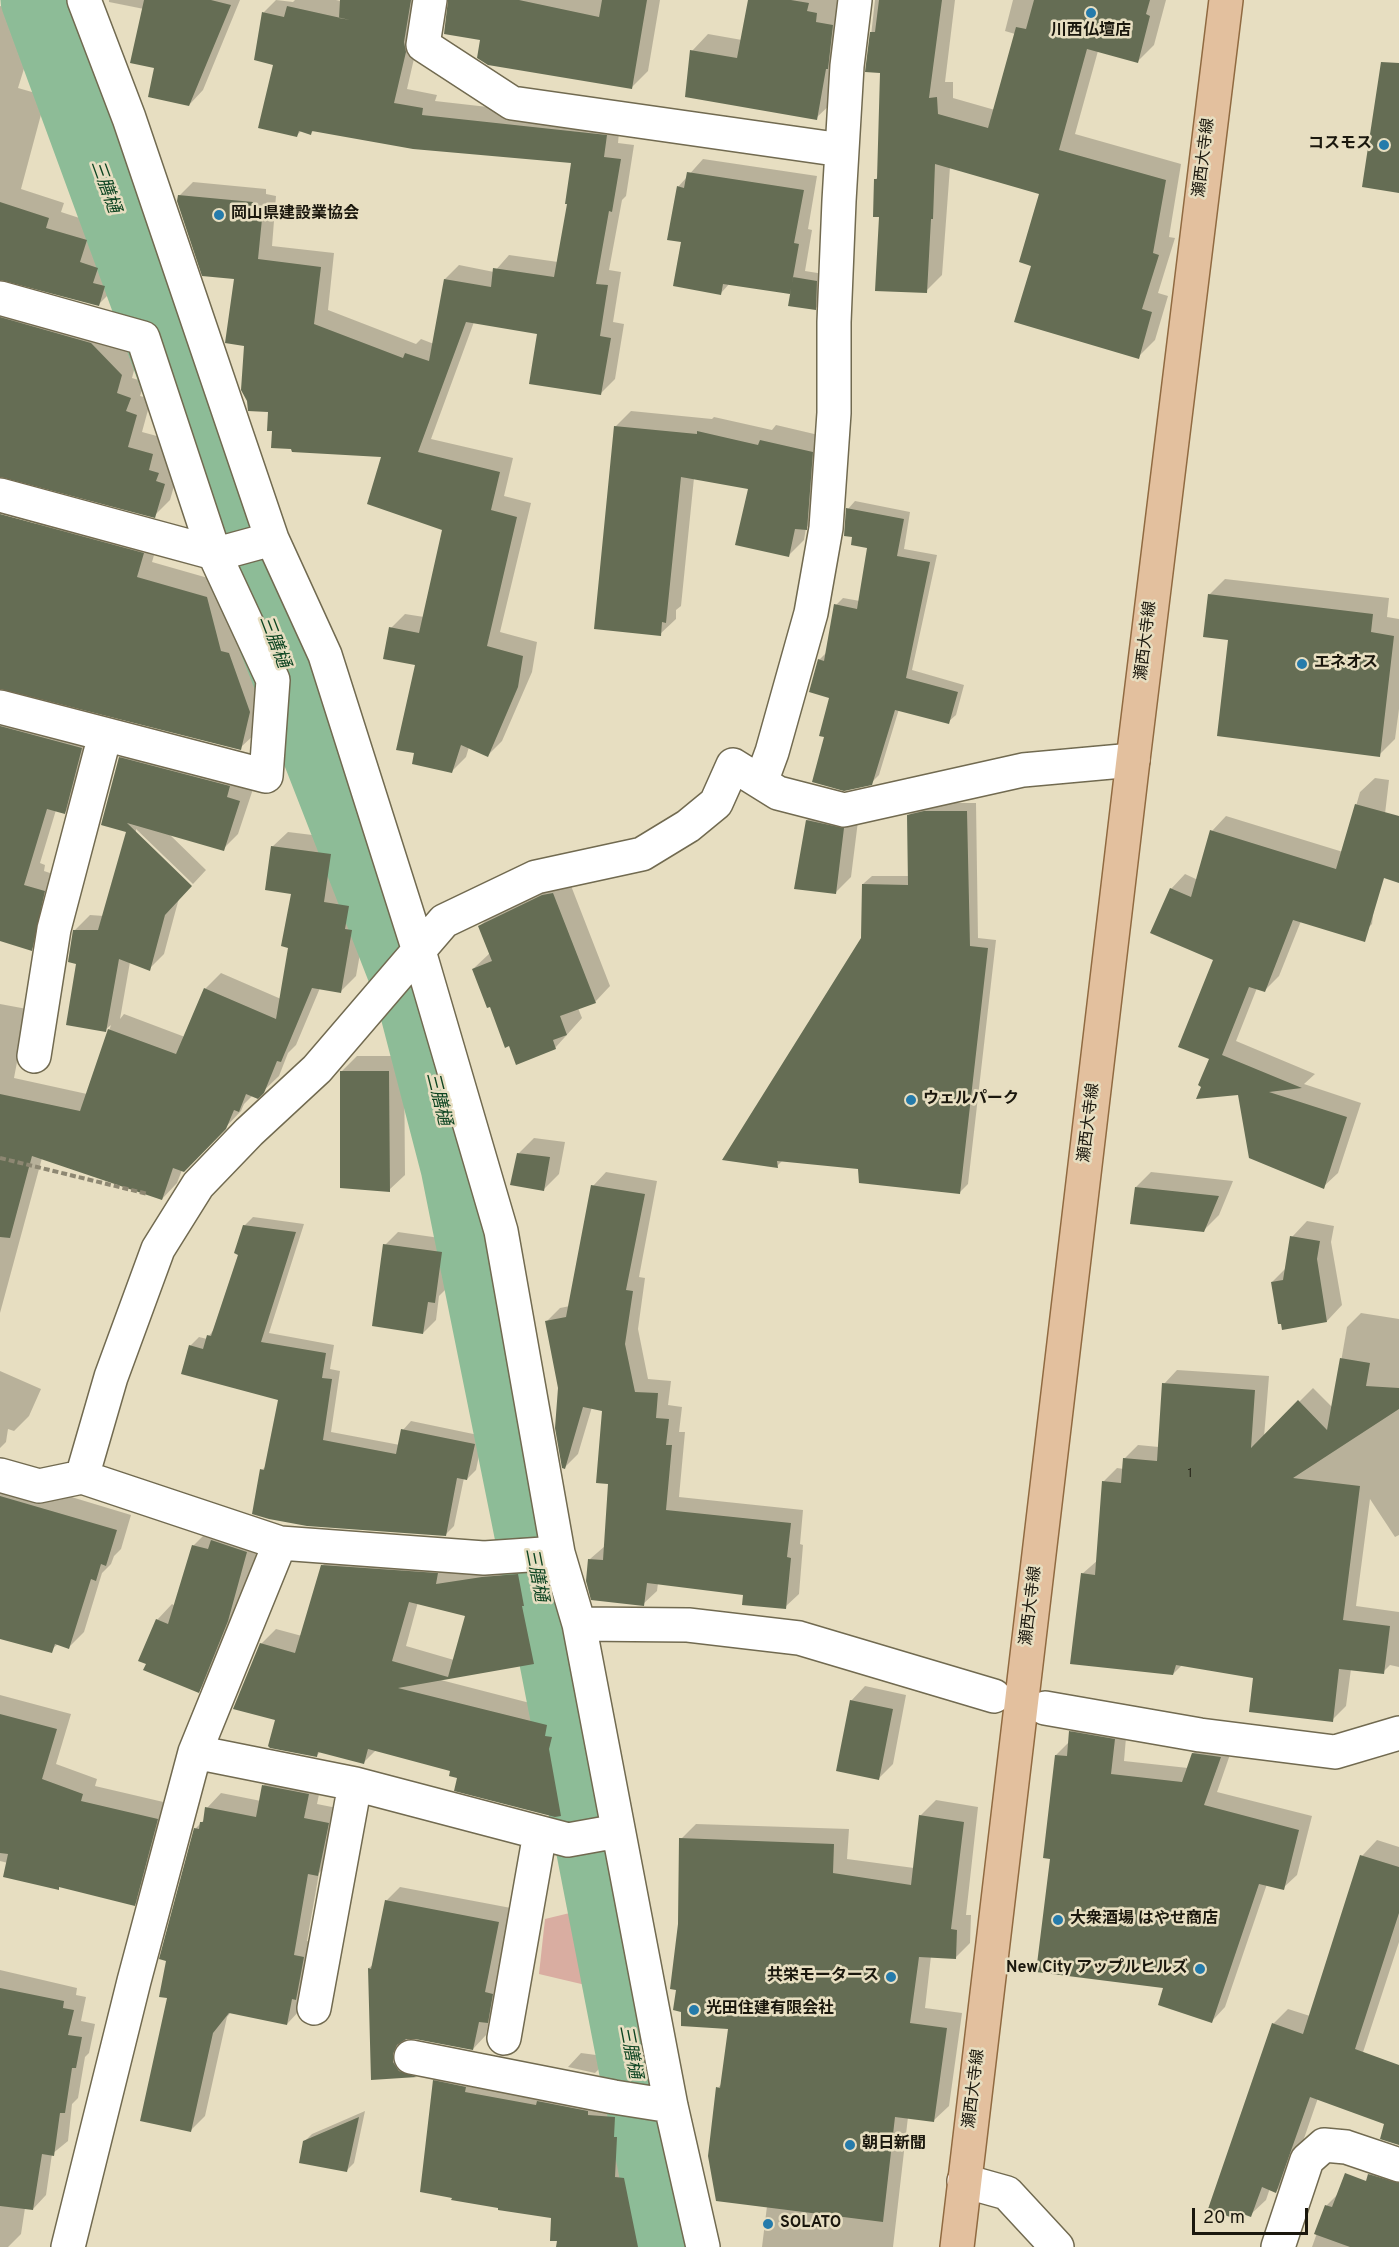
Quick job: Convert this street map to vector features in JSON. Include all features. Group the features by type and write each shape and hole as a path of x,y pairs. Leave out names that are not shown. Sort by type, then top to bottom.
{"main road":[{"name":"瀬西大寺線","path":"957,2247 1133,760 1226,0"}],"street":[{"path":"0,707 266,776 273,680 243,547 133,129 84,0"},
{"path":"430,0 423,45 512,103 842,150"},
{"path":"761,782 772,752 811,613 826,528 834,413 834,322 842,150 847,66 855,0"},
{"path":"0,298 143,338 243,547 325,655 407,962 501,1230 542,1555 579,1624 613,1832 662,2105 703,2247"},
{"path":"0,495 243,547"},
{"path":"34,1056 54,929 105,735"},
{"path":"82,1478 111,1377 158,1249 198,1185 249,1132 317,1069 444,921 536,877 642,854 688,826 716,803 733,765 778,793 844,810 1023,770 1133,760"},
{"path":"0,1475 39,1486 82,1478 280,1543 484,1558 542,1555"},
{"path":"68,2247 134,1981 195,1752 280,1543"},
{"path":"579,1624 688,1625 800,1638 994,1696"},
{"path":"1045,1708 1200,1735 1335,1752 1399,1733"},
{"path":"195,1752 355,1784 554,1837 613,1832"},
{"path":"314,2008 355,1784"},
{"path":"504,2038 554,1837"},
{"path":"411,2057 662,2105"},
{"path":"1278,2247 1307,2160 1324,2145 1346,2147 1399,2165"},
{"path":"964,2181 1007,2193 1057,2247"}],"path":[{"path":"0,1158 187,1204"}],"shaded area":[{"path":"578,1911 594,1987 539,1974 545,1919"}],"building":[{"path":"144,0 211,0 231,5 189,106 148,97 154,68 130,63"},
{"path":"340,0 411,0 404,42 406,52 394,103 423,108 422,115 607,135 604,157 621,159 596,284 608,285 600,336 611,338 601,395 529,384 537,334 466,322 418,452 500,472 491,510 517,517 487,646 523,656 518,687 488,757 461,745 452,773 412,764 414,753 396,750 415,665 383,659 389,627 419,633 442,530 367,504 381,457 292,452 291,449 271,448 272,431 267,431 268,412 248,411 247,401 241,390 244,346 225,343 234,279 202,276 177,201 178,195 253,202 252,208 263,209 258,259 321,267 314,324 403,358 405,353 429,361 444,279 491,287 493,268 554,277 567,204 565,204 571,163 413,149 312,131 311,135 299,131 297,137 258,128 273,65 254,60 262,12 284,17 287,6 339,18"},
{"path":"448,0 519,0 599,17 602,0 647,0 632,89 488,65 477,58 480,40 444,34"},
{"path":"748,0 791,0 809,3 807,11 817,13 816,22 833,25 828,69 826,69 817,120 685,97 690,50 737,58"},
{"path":"879,0 942,0 929,98 937,97 938,114 988,128 1016,27 1026,29 1034,0 1150,0 1146,14 1150,16 1138,63 1087,49 1059,150 1166,180 1153,253 1159,255 1142,309 1152,312 1139,359 1014,322 1031,266 1019,262 1039,194 935,164 927,293 875,291 879,217 873,217 874,179 877,179 880,73 865,72 870,32 875,32"},
{"name":"コスモス","path":"1381,62 1399,63 1399,193 1362,187"},
{"path":"687,172 804,190 794,243 799,244 790,294 723,284 721,295 673,286 681,242 667,240 677,186 684,188"},
{"path":"0,202 49,218 46,228 87,240 80,262 98,268 93,283 105,286 99,306 0,280"},
{"path":"793,277 817,281 816,310 788,306"},
{"path":"0,317 91,343 122,375 117,393 131,398 126,411 137,415 128,447 153,454 149,470 159,473 156,481 165,484 155,518 0,477"},
{"path":"614,426 697,434 697,431 758,445 760,440 813,452 807,530 795,529 789,557 735,545 748,489 681,477 666,623 662,622 661,636 594,629"},
{"path":"846,508 904,519 897,556 930,562 906,678 958,692 949,724 895,710 872,785 844,791 812,782 824,737 819,736 829,698 809,692 818,659 824,661 834,604 857,609 867,548 851,545 852,537 844,536"},
{"path":"0,514 144,553 137,577 207,597 221,651 229,653 250,712 241,750 0,689"},
{"path":"1208,594 1373,614 1371,632 1394,636 1380,757 1217,736 1228,640 1203,637"},
{"path":"0,726 82,748 65,814 47,809 24,885 45,891 32,951 0,941"},
{"path":"119,757 230,786 227,797 240,801 224,851 127,823 192,886 165,915 150,971 119,959 106,1032 66,1025 76,964 68,962 73,930 98,930 126,832 101,825"},
{"path":"1355,804 1399,816 1399,883 1384,878 1365,942 1293,920 1265,992 1249,987 1222,1055 1302,1088 1269,1092 1347,1117 1324,1189 1249,1158 1238,1095 1196,1099 1201,1087 1198,1085 1209,1059 1178,1047 1213,960 1150,933 1170,888 1191,897 1210,830 1336,869"},
{"path":"924,811 967,811 970,946 988,948 960,1194 859,1183 858,1169 777,1161 778,1168 722,1160 861,938 862,884 908,885 907,815"},
{"path":"806,820 844,828 836,894 794,889"},
{"path":"271,846 331,854 324,902 349,906 345,929 352,930 341,993 312,988 281,1062 277,1061 264,1093 258,1099 246,1094 239,1112 234,1110 226,1129 184,1172 173,1168 162,1200 32,1156 10,1238 0,1237 0,1094 80,1111 108,1029 176,1054 204,988 276,1019 288,948 281,946 291,894 265,890"},
{"path":"553,893 596,1003 560,1016 567,1035 553,1040 556,1049 516,1065 509,1046 505,1048 490,1007 487,1008 472,969 492,961 478,926 542,895"},
{"path":"340,1071 389,1071 390,1192 340,1188"},
{"path":"517,1153 550,1157 544,1191 510,1185"},
{"path":"591,1185 645,1194 626,1290 633,1291 625,1344 635,1392 658,1393 656,1418 669,1419 666,1445 672,1445 666,1510 791,1523 787,1557 791,1558 786,1609 742,1605 743,1595 647,1583 644,1606 591,1600 586,1581 588,1559 603,1560 608,1484 596,1483 602,1411 583,1407 565,1469 562,1468 555,1428 558,1388 545,1321 566,1317"},
{"path":"1135,1187 1219,1196 1204,1232 1130,1224"},
{"path":"243,1225 296,1232 261,1342 326,1353 322,1378 332,1379 323,1440 396,1454 401,1429 475,1444 467,1480 457,1478 446,1536 307,1526 252,1514 260,1469 264,1470 278,1400 181,1374 189,1345 203,1349 207,1335 211,1336 238,1255 234,1253"},
{"path":"1290,1236 1320,1241 1317,1259 1327,1322 1282,1330 1281,1324 1278,1324 1271,1282 1283,1280"},
{"path":"383,1244 442,1252 435,1303 428,1302 423,1334 372,1326"},
{"path":"1340,1358 1370,1363 1366,1386 1399,1388 1399,1409 1293,1478 1360,1486 1343,1620 1390,1626 1384,1674 1339,1669 1333,1722 1249,1712 1253,1678 1176,1665 1173,1675 1070,1664 1081,1573 1095,1575 1102,1481 1121,1483 1123,1458 1157,1461 1162,1383 1255,1390 1251,1448 1298,1400 1327,1430"},
{"path":"0,1496 117,1530 106,1566 101,1564 96,1581 91,1579 69,1649 55,1644 52,1653 0,1639"},
{"path":"211,1540 247,1552 228,1621 199,1693 143,1670 146,1664 138,1661 156,1619 168,1624 192,1545 208,1549"},
{"path":"321,1565 438,1573 436,1584 518,1574 534,1664 398,1688 547,1725 545,1736 552,1737 549,1749 561,1816 555,1817 454,1791 457,1778 449,1776 450,1771 368,1749 364,1764 318,1752 317,1757 270,1748 268,1746 275,1720 233,1709 260,1643 295,1653","holes":["409,1602 465,1616 448,1677 392,1661"]},
{"path":"850,1700 893,1709 879,1780 836,1771"},
{"path":"0,1714 57,1729 42,1779 83,1794 81,1801 158,1819 135,1906 59,1887 59,1890 3,1877 8,1854 0,1853"},
{"path":"1069,1731 1115,1739 1111,1774 1182,1782 1192,1753 1221,1757 1204,1805 1299,1830 1284,1890 1259,1884 1212,2023 1158,2005 1163,1988 1036,1972 1050,1859 1043,1858 1055,1755 1067,1756"},
{"path":"262,1785 309,1794 304,1818 329,1823 318,1876 308,1874 294,1955 304,1957 296,2000 292,1999 287,2025 229,2013 213,2033 191,2132 140,2121 167,1998 159,1997 166,1961 159,1959 194,1828 199,1829 200,1822 203,1822 205,1807 256,1817"},
{"path":"919,1815 964,1822 951,1929 957,1930 956,1959 919,1957 910,2023 947,2028 934,2122 895,2117 883,2222 716,2201 708,2156 716,2087 720,2088 728,2029 681,2026 681,2012 673,2010 676,1990 670,1989 678,1924 679,1838 834,1844 833,1873 911,1885"},
{"path":"1360,1855 1399,1867 1399,1913 1355,2049 1399,2065 1399,2145 1380,2139 1384,2124 1310,2097 1276,2193 1262,2187 1251,2217 1243,2214 1241,2221 1208,2209 1272,2023 1303,2034"},
{"path":"385,1900 499,1922 485,1992 493,1994 488,2023 479,2022 473,2050 406,2039 397,2045 393,2054 393,2062 399,2071 417,2077 371,2080 368,1968 371,1969"},
{"path":"0,1988 64,2001 63,2008 74,2010 68,2035 82,2037 76,2068 72,2068 65,2113 60,2113 54,2156 42,2154 33,2210 0,2206"},
{"path":"433,2080 466,2087 465,2092 536,2105 537,2101 588,2111 588,2115 615,2117 614,2137 617,2137 615,2177 624,2178 638,2247 556,2247 557,2241 550,2241 551,2218 498,2210 498,2208 420,2192"},
{"path":"359,2117 347,2172 299,2163 303,2141"},
{"path":"1345,2173 1366,2181 1368,2174 1399,2183 1399,2247 1350,2247 1314,2234 1325,2205 1332,2207"}],"waterway":[{"name":"三膳樋","path":"35,0 226,521 409,990 455,1167 668,2247"}],"place":[{"name":"川西仏壇店","path":"1091,13"},
{"name":"コスモス","path":"1384,145"},
{"name":"岡山県建設業協会","path":"219,215"},
{"name":"エネオス","path":"1302,664"},
{"name":"ウェルパーク","path":"911,1100"},
{"name":"大衆酒場 はやせ商店","path":"1058,1920"},
{"name":"New City アップルヒルズ","path":"1200,1969"},
{"name":"共栄モータース","path":"891,1977"},
{"name":"光田住建有限会社","path":"694,2010"},
{"name":"朝日新聞","path":"850,2145"},
{"name":"SOLATO","path":"768,2224"}]}
